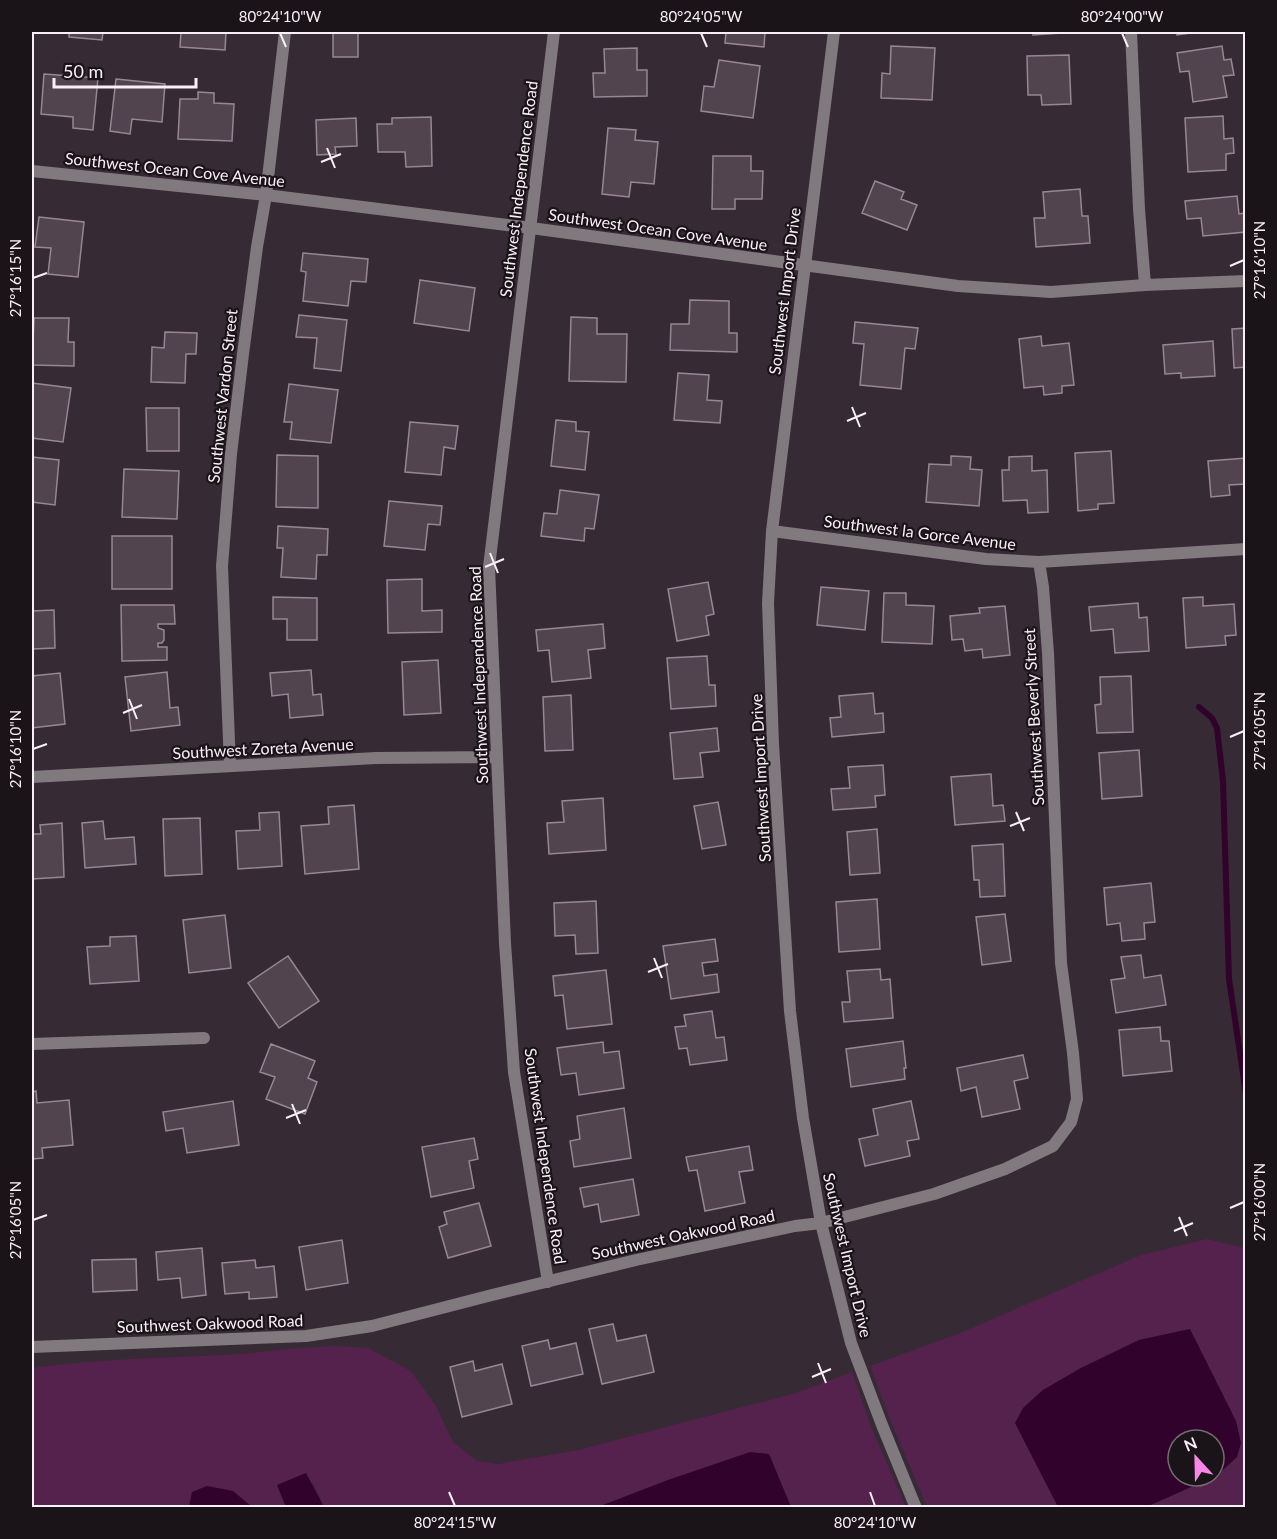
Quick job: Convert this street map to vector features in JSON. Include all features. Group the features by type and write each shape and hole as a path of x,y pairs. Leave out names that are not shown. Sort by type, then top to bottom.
{"street":[{"name":"Southwest Vardon Street","path":"230,766 222,566 231,454 257,247 266,195 285,32"},
{"name":"Southwest Independence Road","path":"548,1282 514,1072 505,944 489,567 554,32"},
{"name":"Southwest Import Drive","path":"834,32 772,531 768,603 772,733 790,1011 803,1118 821,1223 851,1343 916,1508"},
{"path":"1131,32 1145,285"},
{"name":"Southwest Ocean Cove Avenue","path":"32,171 266,195 531,228 958,286 1051,292 1245,281"},
{"name":"Southwest la Gorce Avenue","path":"772,531 986,559 1039,562 1245,549"},
{"name":"Southwest Beverly Street","path":"1039,562 1048,645 1061,963 1074,1053 1077,1099 1071,1122"},
{"name":"Southwest Zoreta Avenue","path":"32,777 376,758 496,757"},
{"path":"32,1044 204,1038"},
{"name":"Southwest Oakwood Road","path":"32,1347 306,1336 372,1326 492,1294 636,1260 795,1226 821,1223 934,1194 1005,1169 1053,1146 1071,1122"}],"shaded area":[{"path":"1207,1239 1245,1248 1245,1507 1146,1507 1189,1488 1226,1488 1226,1467 1237,1457 1190,1329 1139,1340 1081,1368 1043,1390 1023,1408 1058,1507 927,1507 870,1366 960,1333 1141,1255"},
{"path":"1190,1329 1236,1421 1241,1443 1237,1457 1226,1467 1226,1428 1166,1428 1166,1488 1189,1488 1146,1507 1058,1507 1015,1423 1023,1408 1043,1390 1081,1368 1139,1340"},
{"path":"335,1346 368,1348 411,1371 436,1406 453,1442 477,1461 498,1464 578,1450 796,1393 852,1372 872,1429 906,1507 791,1507 769,1454 750,1453 668,1480 598,1507 324,1507 313,1483 277,1485 286,1507 252,1507 233,1491 192,1492 189,1507 32,1507 32,1368"},
{"path":"750,1452 769,1454 791,1507 598,1507 668,1480"},
{"path":"306,1473 324,1507 286,1507 277,1485"},
{"path":"207,1486 233,1491 252,1507 189,1507 192,1492"}],"building":[{"path":"69,32 103,32 102,40 69,37"},
{"path":"181,32 226,32 225,50 180,47"},
{"path":"333,32 358,32 358,57 333,57"},
{"path":"726,32 765,32 764,47 725,43"},
{"path":"1033,32 1077,32 1033,35"},
{"path":"1177,32 1198,32 1177,35"},
{"path":"891,46 935,48 932,100 881,98 882,73 890,74"},
{"path":"1222,46 1224,60 1231,59 1234,75 1223,76 1227,97 1193,102 1189,71 1180,72 1177,53"},
{"path":"637,48 637,70 647,70 647,96 594,97 593,73 605,73 604,49"},
{"path":"1069,55 1071,104 1042,105 1041,95 1028,95 1027,56"},
{"path":"719,60 760,66 753,118 701,111 704,86 714,87"},
{"path":"44,74 98,78 93,130 73,128 73,117 41,114"},
{"path":"116,79 165,84 162,122 132,119 130,134 110,131"},
{"path":"198,92 214,93 214,103 234,104 232,141 178,139 180,99 198,99"},
{"path":"1223,116 1224,139 1233,138 1234,153 1226,154 1226,170 1188,172 1185,118"},
{"path":"431,117 432,166 406,167 405,152 378,152 377,124 392,124 392,118"},
{"path":"356,118 357,146 335,147 336,154 317,155 316,120"},
{"path":"608,128 636,130 635,140 658,142 654,184 631,182 629,197 602,194"},
{"path":"713,156 751,156 751,171 763,171 762,199 735,199 735,209 712,209"},
{"path":"875,181 904,192 901,199 917,205 907,230 862,213"},
{"path":"1080,189 1082,216 1088,216 1090,243 1036,247 1034,218 1045,218 1043,192"},
{"path":"1237,196 1239,214 1245,213 1246,232 1203,236 1201,218 1187,219 1185,201"},
{"path":"39,217 84,222 78,277 48,274 51,248 35,247"},
{"path":"303,253 368,259 366,282 351,281 348,306 303,301 306,272 301,271"},
{"path":"420,280 475,288 469,331 414,323"},
{"path":"690,300 729,301 729,333 737,333 737,352 670,350 671,324 689,324"},
{"path":"299,315 347,320 341,371 314,368 317,338 296,337"},
{"path":"571,317 597,318 597,334 627,334 626,382 569,381"},
{"path":"34,318 69,318 68,342 74,342 74,366 32,365"},
{"path":"855,322 918,328 915,349 905,348 901,389 860,385 864,344 853,343"},
{"path":"1246,328 1246,367 1234,368 1232,329"},
{"path":"165,332 197,333 196,354 186,354 185,383 151,382 152,347 164,348"},
{"path":"1041,336 1042,346 1069,343 1074,385 1062,386 1062,393 1044,395 1043,386 1024,388 1019,339"},
{"path":"1213,341 1215,376 1181,378 1181,373 1165,374 1163,345"},
{"path":"678,373 709,375 707,400 722,401 720,423 674,420"},
{"path":"32,383 71,388 63,442 32,438"},
{"path":"289,384 338,390 331,443 290,439 292,422 284,422"},
{"path":"146,408 179,408 179,451 147,451"},
{"path":"556,420 576,422 576,431 589,432 585,470 551,466"},
{"path":"410,422 458,426 455,449 444,447 441,475 405,472"},
{"path":"1111,451 1114,503 1098,504 1098,509 1078,511 1075,453"},
{"path":"277,455 318,456 318,508 276,507"},
{"path":"951,456 971,457 970,469 982,470 979,506 926,502 929,464 951,465"},
{"path":"1032,456 1032,471 1047,470 1048,512 1028,513 1027,500 1003,501 1002,470 1009,470 1009,457"},
{"path":"32,457 59,460 55,505 32,502"},
{"path":"1246,458 1246,484 1229,485 1230,495 1211,497 1208,461"},
{"path":"124,469 179,471 177,519 122,517"},
{"path":"560,490 599,495 594,529 585,528 584,541 541,536 544,513 557,514"},
{"path":"389,501 442,506 440,525 428,524 425,550 384,546"},
{"path":"278,526 328,529 327,555 317,555 316,579 281,577 283,548 277,548"},
{"path":"112,536 172,536 172,589 112,589"},
{"path":"422,579 422,611 442,610 442,632 388,633 387,580"},
{"path":"708,582 714,614 706,616 709,635 677,641 668,589"},
{"path":"821,587 869,591 865,630 817,625"},
{"path":"884,593 906,593 906,605 934,606 932,644 882,642"},
{"path":"273,597 317,598 317,640 287,640 287,619 273,619"},
{"path":"1203,597 1203,606 1234,604 1236,635 1225,636 1226,645 1186,648 1183,598"},
{"path":"1138,603 1139,618 1147,617 1149,651 1115,653 1113,629 1091,631 1089,607"},
{"path":"121,605 174,605 175,624 158,624 158,628 164,630 164,640 158,643 158,647 167,647 167,660 122,661"},
{"path":"1005,606 1010,655 983,658 982,649 965,651 963,639 952,640 950,616 980,613 979,608"},
{"path":"54,610 55,648 32,649 32,611"},
{"path":"603,624 605,648 588,650 591,678 552,682 549,650 538,651 536,630"},
{"path":"707,656 709,685 715,685 716,706 671,709 667,658"},
{"path":"438,660 441,713 404,715 402,662"},
{"path":"311,670 313,695 321,694 323,715 290,718 288,694 272,696 270,673"},
{"path":"167,672 170,708 178,707 180,725 131,731 125,677"},
{"path":"60,673 65,724 32,728 32,676"},
{"path":"1131,676 1133,732 1097,733 1095,705 1101,704 1100,677"},
{"path":"873,693 875,714 883,713 884,732 832,737 830,718 841,717 839,696"},
{"path":"571,695 573,750 545,751 543,697"},
{"path":"717,728 719,751 700,753 703,777 674,779 670,733"},
{"path":"1139,750 1142,796 1102,799 1099,753"},
{"path":"883,765 885,795 875,796 876,807 833,810 831,789 850,788 848,767"},
{"path":"991,774 993,806 1003,805 1005,821 955,825 951,777"},
{"path":"603,798 606,850 549,854 547,823 564,822 562,801"},
{"path":"718,802 726,845 702,849 694,806"},
{"path":"354,805 359,869 305,874 301,826 329,824 328,807"},
{"path":"279,812 282,866 238,869 236,831 260,830 259,813"},
{"path":"200,818 202,874 165,876 163,819"},
{"path":"103,821 105,839 134,837 136,864 85,868 82,823"},
{"path":"62,823 64,877 32,879 32,834 41,834 40,825"},
{"path":"877,829 880,873 850,875 847,832"},
{"path":"1003,844 1005,896 980,897 979,880 974,880 972,846"},
{"path":"1151,883 1155,922 1144,923 1145,939 1122,941 1120,923 1107,925 1104,888"},
{"path":"877,899 880,949 839,952 836,902"},
{"path":"596,901 598,953 576,954 575,935 555,936 554,903"},
{"path":"1005,914 1011,961 982,965 976,917"},
{"path":"225,915 231,968 189,973 183,920"},
{"path":"136,936 139,981 90,984 87,947 110,946 110,937"},
{"path":"715,939 718,961 702,963 704,976 717,974 719,992 671,999 663,946"},
{"path":"1141,955 1144,978 1161,975 1166,1005 1116,1013 1111,980 1125,978 1121,957"},
{"path":"288,956 319,1001 279,1028 248,983"},
{"path":"880,969 881,980 890,979 893,1018 844,1022 842,1002 850,1002 847,971"},
{"path":"606,970 612,1024 567,1029 563,995 555,996 553,976"},
{"path":"712,1011 716,1038 724,1037 727,1060 690,1065 687,1048 679,1049 675,1027 686,1026 684,1015"},
{"path":"1160,1027 1161,1041 1169,1041 1172,1071 1123,1076 1119,1030"},
{"path":"903,1041 905,1079 851,1087 846,1049"},
{"path":"603,1042 604,1053 619,1051 624,1088 579,1095 576,1073 561,1075 557,1048"},
{"path":"271,1044 315,1061 308,1078 317,1082 305,1114 266,1099 275,1077 260,1072"},
{"path":"1023,1055 1028,1078 1014,1081 1020,1109 982,1117 976,1087 961,1091 957,1068"},
{"path":"36,1091 37,1103 69,1100 73,1145 42,1148 43,1158 32,1159 32,1092"},
{"path":"233,1101 239,1145 187,1153 183,1128 166,1131 163,1112"},
{"path":"911,1101 919,1139 907,1141 910,1156 865,1166 859,1139 878,1135 873,1109"},
{"path":"624,1108 631,1158 574,1167 570,1141 580,1139 577,1116"},
{"path":"474,1138 478,1159 469,1161 474,1188 431,1197 422,1147"},
{"path":"749,1146 753,1170 739,1172 745,1203 705,1211 697,1170 689,1171 686,1157"},
{"path":"633,1179 639,1215 601,1222 598,1204 584,1207 580,1188"},
{"path":"479,1203 491,1246 448,1258 439,1227 447,1224 444,1212"},
{"path":"342,1240 348,1283 306,1290 299,1247"},
{"path":"202,1248 206,1295 182,1298 180,1278 158,1280 156,1252"},
{"path":"136,1259 137,1290 93,1292 92,1260"},
{"path":"255,1260 256,1268 274,1266 277,1297 249,1299 249,1292 225,1294 222,1263"},
{"path":"613,1324 617,1341 646,1335 654,1372 602,1384 589,1329"},
{"path":"548,1340 550,1349 576,1343 583,1374 531,1386 522,1346"},
{"path":"473,1361 475,1371 502,1364 512,1404 462,1417 450,1367"}],"waterway":[{"path":"1199,707 1212,718 1217,728 1223,781 1229,979 1246,1094"}]}
